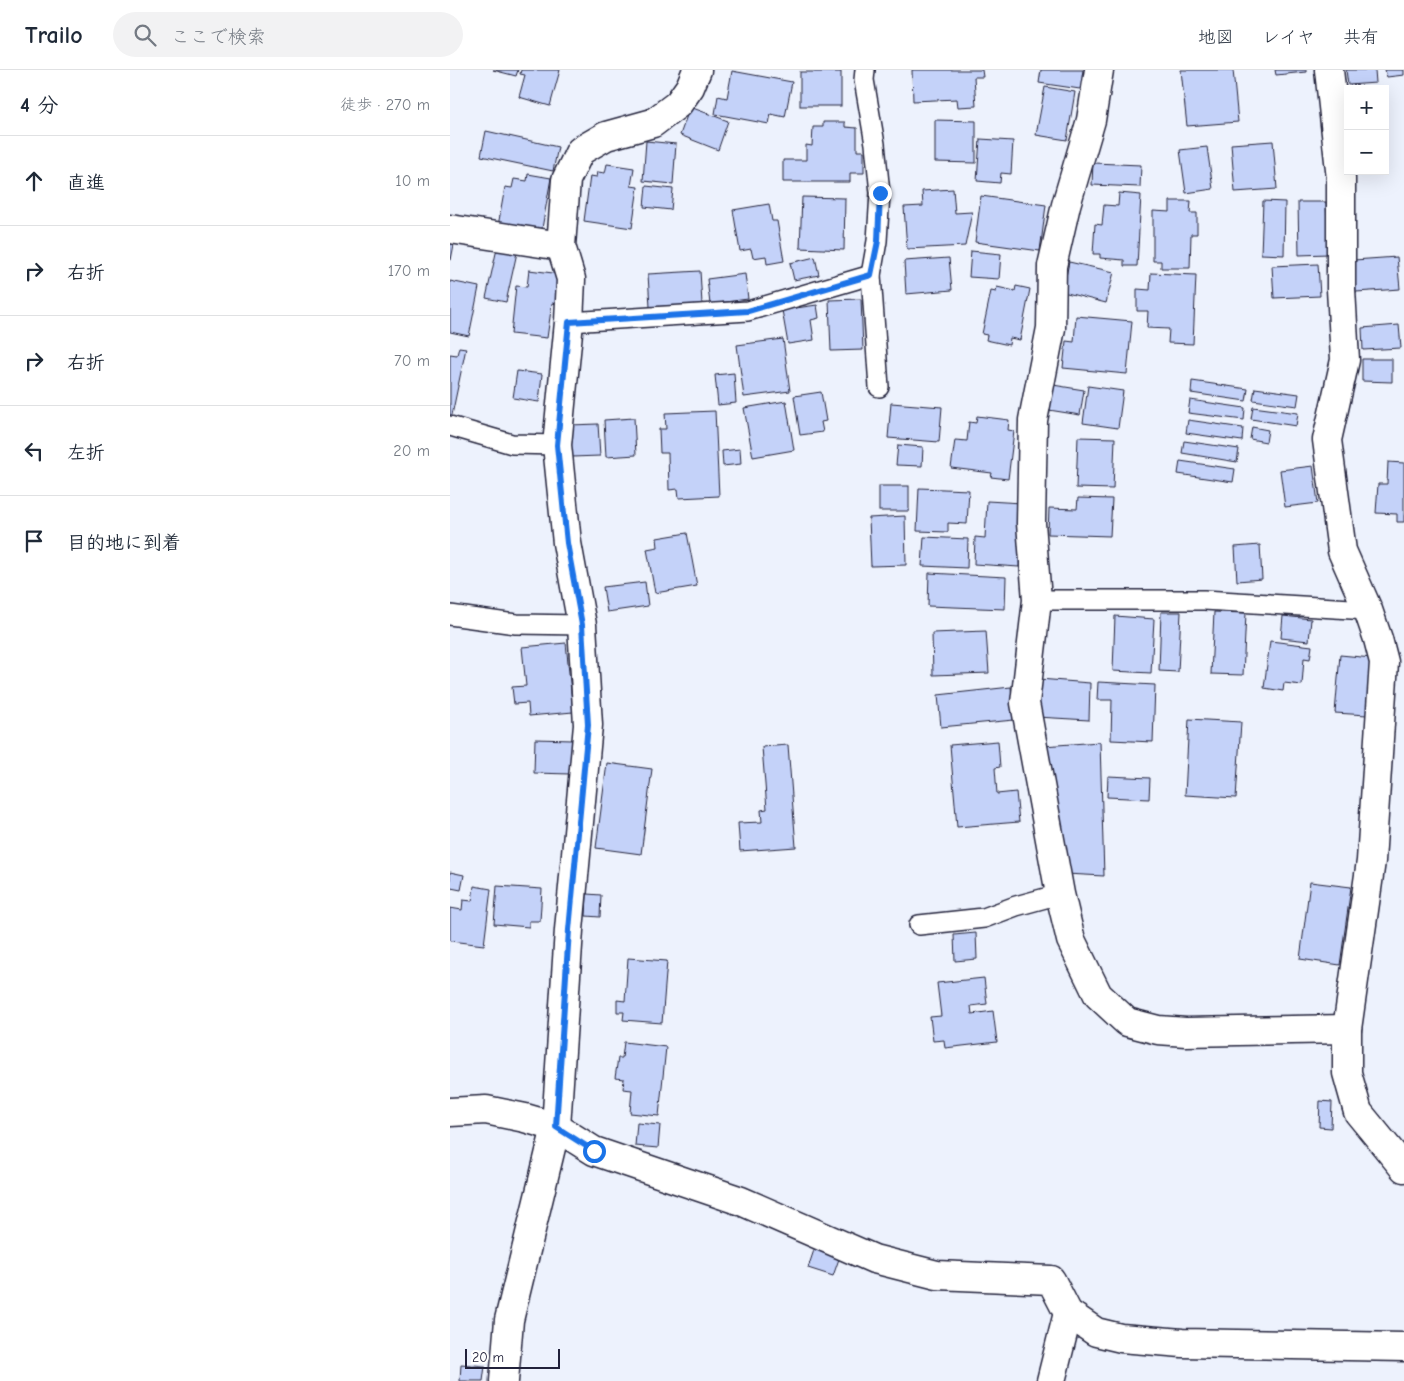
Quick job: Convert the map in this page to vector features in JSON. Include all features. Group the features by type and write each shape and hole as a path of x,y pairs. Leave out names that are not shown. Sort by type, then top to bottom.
{"street":[{"path":"504,1381 509,1320 556,1127 569,930 588,725 582,625 567,543 557,445 569,322 571,279 561,246 566,180 580,150 606,136 653,123 678,104 690,87 697,70"},
{"path":"1099,70 1091,120 1066,205 1052,266 1051,328 1034,420 1030,523 1037,600 1025,703 1060,894 1072,940 1098,995 1127,1022 1158,1030 1186,1032 1347,1029"},
{"path":"1329,70 1340,179 1341,289 1345,360 1327,440 1342,551 1368,610 1384,662 1393,682 1371,861 1347,1029 1347,1073 1358,1112 1404,1168"},
{"path":"450,229 561,246"},
{"path":"450,1112 486,1110 556,1127 594,1151 741,1201 874,1259 937,1275 1050,1280 1068,1313 1096,1332 1121,1338 1182,1343 1404,1348"},
{"path":"1051,1381 1068,1313"}],"lane":[{"path":"866,70 864,80 875,144 880,193 878,241 871,275 879,387"},
{"path":"569,322 748,311 871,275"},
{"path":"450,426 512,444 557,445"},
{"path":"1037,600 1204,600 1368,610"},
{"path":"450,615 516,624 582,625"},
{"path":"919,925 984,918 1016,906 1060,894"}],"building":[{"path":"493,70 518,70 516,76"},
{"path":"521,70 560,70 550,106 519,97 525,75 520,74"},
{"path":"912,70 982,70 983,77 974,77 976,106 958,107 957,99 913,101"},
{"path":"1041,70 1083,70 1080,89 1039,83"},
{"path":"1181,70 1233,70 1238,122 1187,126"},
{"path":"1275,70 1306,70 1306,72 1276,75"},
{"path":"1346,70 1375,70 1376,83 1348,85"},
{"path":"1385,70 1404,70 1404,75 1387,77"},
{"path":"732,71 792,82 785,117 771,114 769,124 715,114 718,96 727,98"},
{"path":"800,72 841,72 841,106 800,106"},
{"path":"1045,87 1075,92 1067,140 1036,135"},
{"path":"690,107 728,121 718,150 680,135"},
{"path":"935,120 976,121 976,163 935,162"},
{"path":"823,122 845,122 845,127 857,128 857,151 864,151 864,173 850,173 850,182 783,182 783,160 806,160 806,145 812,146 813,127 823,127"},
{"path":"486,131 558,147 553,171 481,156"},
{"path":"980,139 1013,141 1011,174 1001,173 1000,183 977,181"},
{"path":"646,141 676,144 673,184 643,181"},
{"path":"1273,141 1277,189 1235,192 1231,144"},
{"path":"1207,147 1213,189 1186,193 1180,150"},
{"path":"1093,163 1141,165 1140,187 1092,185"},
{"path":"607,164 634,168 631,186 638,187 632,228 584,221 590,176 597,177 598,172 605,173"},
{"path":"528,174 551,178 541,234 498,226 505,187 512,188 514,179 527,181"},
{"path":"646,186 673,189 671,210 644,207"},
{"path":"953,189 955,213 972,212 965,246 907,249 904,207 923,206 922,191"},
{"path":"1119,193 1141,195 1137,266 1124,266 1124,260 1100,258 1100,254 1093,254 1095,224 1102,225 1104,205 1118,206"},
{"path":"981,196 1046,205 1040,251 975,242"},
{"path":"802,197 845,198 844,250 800,248"},
{"path":"1170,201 1191,201 1190,213 1197,213 1197,234 1191,234 1190,268 1161,268 1161,261 1153,261 1153,211 1170,212"},
{"path":"1263,201 1285,202 1284,255 1261,254"},
{"path":"1298,202 1326,202 1328,254 1299,255"},
{"path":"769,204 772,221 777,221 784,261 767,264 766,256 753,258 751,249 740,251 733,210"},
{"path":"450,238 455,239 451,260 450,260"},
{"path":"498,244 518,248 506,302 486,298"},
{"path":"971,251 1001,254 999,279 969,277"},
{"path":"815,257 819,275 794,280 790,263"},
{"path":"1397,257 1400,289 1356,292 1354,260"},
{"path":"949,258 952,290 906,294 904,261"},
{"path":"1069,262 1114,272 1106,303 1063,292"},
{"path":"1318,264 1320,296 1274,298 1272,266"},
{"path":"529,270 561,274 558,304 552,303 547,338 511,334 516,286 527,287"},
{"path":"700,271 702,304 650,307 648,274"},
{"path":"1151,273 1196,275 1193,344 1168,343 1169,329 1147,328 1148,311 1137,311 1137,289 1150,290"},
{"path":"745,274 748,299 710,304 707,279"},
{"path":"450,281 479,287 469,336 450,332"},
{"path":"1016,286 1030,289 1020,340 1010,338 1009,345 986,340 987,335 982,334 991,291 996,292 997,287 1015,291"},
{"path":"861,299 863,350 831,351 829,300"},
{"path":"817,305 819,318 811,320 814,340 788,344 782,310"},
{"path":"1076,316 1132,321 1127,374 1063,368 1066,341 1074,342"},
{"path":"1399,325 1401,348 1363,350 1362,328"},
{"path":"783,339 790,391 744,397 737,345"},
{"path":"459,347 466,348 452,415 450,415 450,354 457,355"},
{"path":"1362,359 1392,359 1392,382 1362,381"},
{"path":"517,371 542,374 539,402 513,398"},
{"path":"734,373 736,403 718,405 715,375"},
{"path":"1192,381 1248,389 1246,401 1191,393"},
{"path":"1053,385 1084,390 1080,415 1049,410"},
{"path":"1088,386 1123,391 1118,428 1083,423"},
{"path":"1255,388 1299,394 1297,406 1253,400"},
{"path":"821,392 826,421 821,422 823,432 800,435 794,396"},
{"path":"1190,400 1245,408 1244,420 1188,413"},
{"path":"786,401 794,450 753,457 744,408"},
{"path":"891,403 942,407 939,442 888,438"},
{"path":"1253,407 1298,413 1296,426 1251,419"},
{"path":"715,411 719,496 679,498 678,489 669,490 668,453 660,453 659,429 666,429 665,413"},
{"path":"977,416 1009,420 1008,430 1014,431 1008,479 991,477 992,473 951,468 955,440 967,441 969,422 976,423"},
{"path":"634,418 636,455 606,457 604,420"},
{"path":"1188,420 1243,428 1242,441 1186,433"},
{"path":"598,424 600,456 572,457 570,425"},
{"path":"1252,427 1268,430 1266,442 1250,439"},
{"path":"1078,437 1115,438 1113,489 1076,488"},
{"path":"1184,441 1239,449 1237,462 1182,453"},
{"path":"898,445 923,447 922,466 896,465"},
{"path":"740,449 741,464 723,466 722,451"},
{"path":"1180,461 1235,469 1233,482 1178,474"},
{"path":"1388,462 1404,463 1404,522 1397,522 1397,514 1376,513 1378,484 1387,484"},
{"path":"1313,466 1318,503 1285,507 1280,470"},
{"path":"879,486 909,486 909,511 879,511"},
{"path":"919,488 969,490 967,524 948,523 948,532 917,531"},
{"path":"1078,498 1112,499 1110,536 1048,534 1049,508 1077,509"},
{"path":"987,501 1022,503 1019,567 974,564 975,537 985,538"},
{"path":"905,516 906,565 871,566 869,518"},
{"path":"687,533 697,586 655,593 647,549 658,547 657,538"},
{"path":"924,537 968,539 967,568 922,566"},
{"path":"1260,545 1262,579 1237,581 1235,547"},
{"path":"929,573 1006,577 1005,609 928,606"},
{"path":"645,582 648,606 607,612 603,587"},
{"path":"1161,612 1181,612 1178,672 1159,671"},
{"path":"1214,612 1246,613 1243,675 1211,674"},
{"path":"1115,616 1154,619 1151,673 1113,671"},
{"path":"1283,616 1311,619 1309,641 1281,638"},
{"path":"986,631 989,673 933,675 932,633"},
{"path":"1270,641 1312,646 1310,659 1304,658 1302,685 1284,683 1283,691 1264,688"},
{"path":"566,643 573,712 529,716 528,703 514,704 512,687 526,686 522,647"},
{"path":"1340,655 1372,658 1367,715 1335,713"},
{"path":"1039,679 1090,683 1089,720 1037,717"},
{"path":"1098,682 1155,685 1153,742 1111,740 1112,700 1097,700"},
{"path":"1011,687 1014,720 941,727 938,695"},
{"path":"1189,719 1241,722 1236,798 1185,795"},
{"path":"535,739 572,740 570,774 534,773"},
{"path":"998,741 1000,767 995,768 997,794 1016,792 1019,822 957,827 950,745"},
{"path":"1100,742 1104,876 1066,874 1043,746"},
{"path":"788,745 796,847 740,851 738,823 762,822 761,810 767,809 762,747"},
{"path":"607,763 652,769 641,854 596,848"},
{"path":"1108,776 1150,778 1149,799 1107,797"},
{"path":"450,872 464,875 461,890 451,888 450,891"},
{"path":"1310,882 1351,887 1340,965 1300,959"},
{"path":"474,886 491,889 484,945 450,941 450,908 462,910 463,900 472,901"},
{"path":"497,886 542,889 540,921 529,921 529,927 494,924"},
{"path":"587,894 601,895 600,917 586,916"},
{"path":"976,933 977,959 955,961 954,935"},
{"path":"628,958 667,961 662,1023 623,1020 624,1012 617,1012 617,1000 625,1001"},
{"path":"984,978 987,1004 971,1006 972,1014 993,1011 997,1042 945,1048 944,1040 933,1041 930,1017 941,1016 937,983"},
{"path":"624,1042 666,1047 659,1116 630,1113 632,1090 623,1089 624,1079 615,1078 618,1058 622,1058"},
{"path":"1320,1101 1332,1102 1331,1128 1319,1127"},
{"path":"637,1123 660,1125 658,1148 635,1146"},
{"path":"815,1247 840,1256 833,1276 808,1268"},
{"path":"461,1364 485,1366 483,1381 460,1381"}],"route":[{"path":"594,1151 556,1127 569,930 588,725 582,625 567,543 557,445 569,322 748,311 871,275 878,241 880,193"}]}
